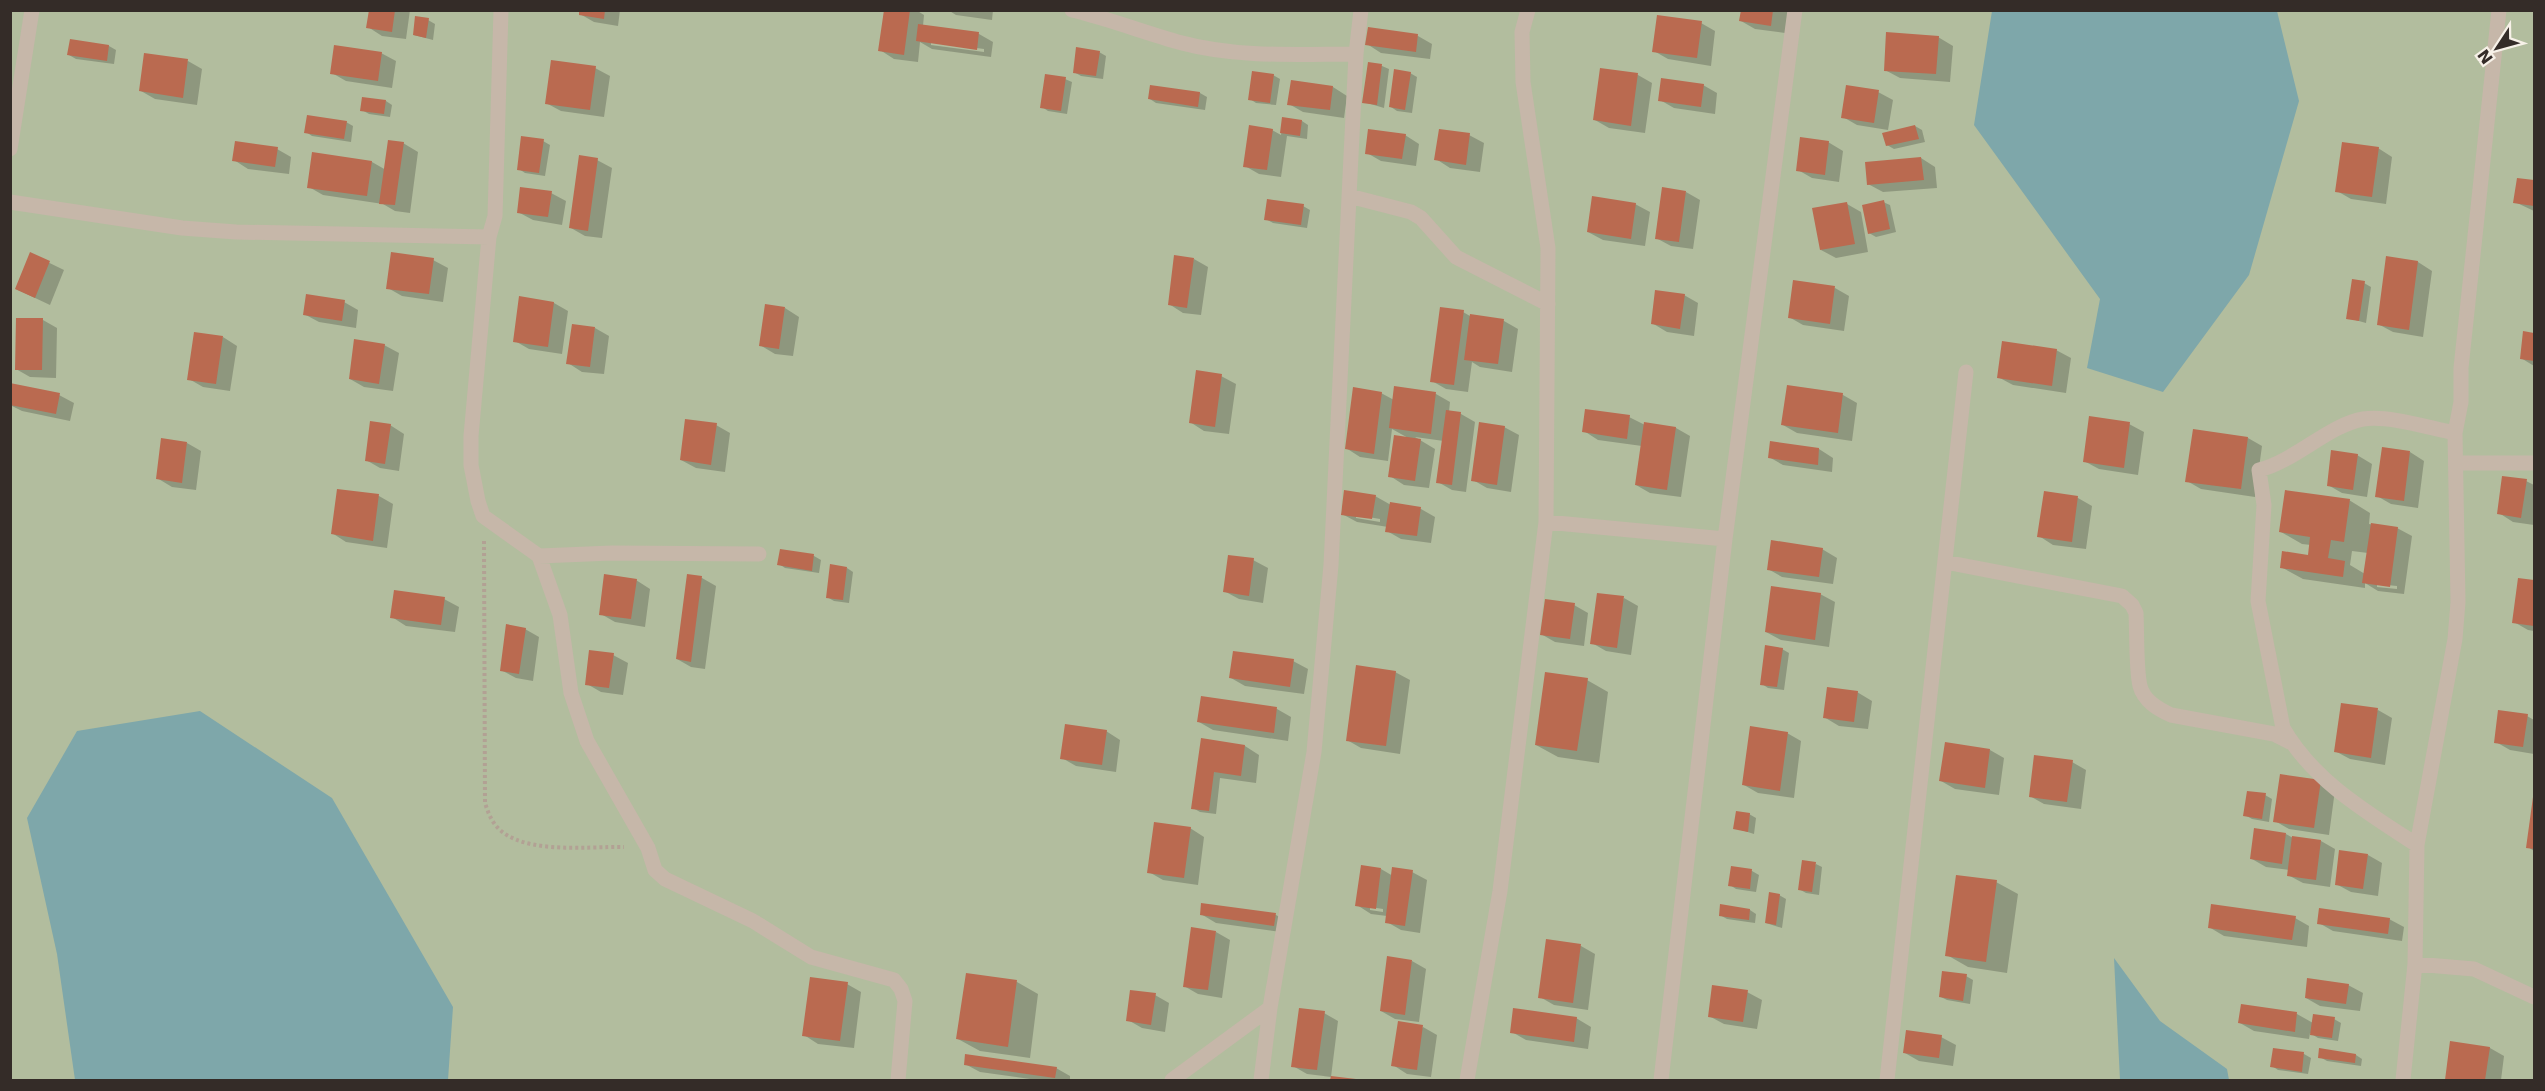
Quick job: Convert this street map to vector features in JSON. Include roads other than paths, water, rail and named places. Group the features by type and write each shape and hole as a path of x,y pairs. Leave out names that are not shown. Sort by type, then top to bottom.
{"street":[{"path":"10,149 32,10"},
{"path":"501,10 495,216 489,237 471,436 471,465 477,501 483,516 539,556 560,615 571,693 579,720 587,741 648,848 655,870 665,879 753,921 811,957 894,980 901,989 905,1001 898,1080"},
{"path":"1072,10 1103,17 1184,43 1228,50 1280,55 1356,54"},
{"path":"1261,1080 1270,1008 1314,752 1331,565 1356,54 1361,10"},
{"path":"1467,1080 1500,891 1546,522 1548,248 1523,82 1522,32 1528,10"},
{"path":"1661,1080 1725,539 1795,10"},
{"path":"2403,1080 2415,964 2417,845 2455,639 2458,602 2455,433 2461,402 2461,368 2499,10"},
{"path":"1349,196 1411,212 1421,218 1456,257 1548,304"},
{"path":"10,202 182,228 236,232 489,237"},
{"path":"1887,1080 1966,372"},
{"path":"2417,845 2350,801 2327,781 2292,743 2283,728 2258,601 2264,505 2259,470 2276,466 2339,428 2362,419 2380,419 2455,433"},
{"path":"2456,463 2535,463"},
{"path":"1546,522 1725,539"},
{"path":"539,556 612,553 759,554"},
{"path":"1945,562 2122,596 2132,605 2136,613 2140,686 2157,708 2171,716 2274,734 2292,743"},
{"path":"2415,964 2474,969 2535,997"},
{"path":"1172,1080 1270,1008"}],"water":[{"path":"1992,11 2277,11 2299,101 2249,275 2163,392 2087,368 2100,299 1974,125"},
{"path":"200,711 332,798 453,1007 448,1080 75,1080 57,954 27,818 77,731"},
{"path":"2114,958 2160,1021 2227,1069 2229,1080 2120,1080"}]}
